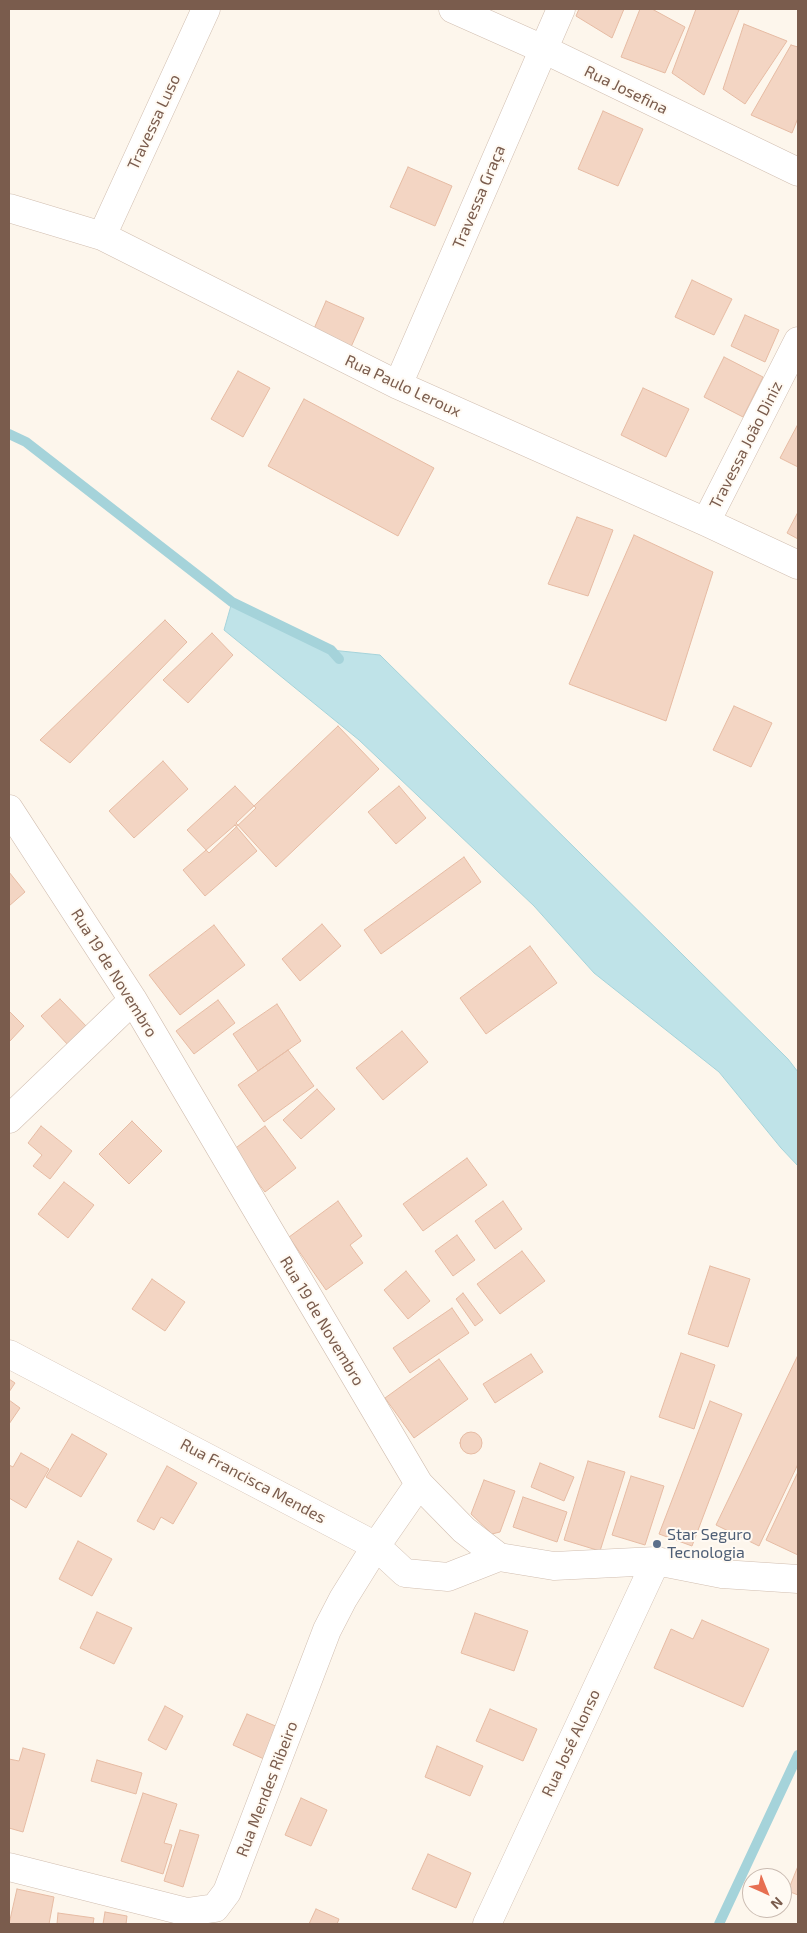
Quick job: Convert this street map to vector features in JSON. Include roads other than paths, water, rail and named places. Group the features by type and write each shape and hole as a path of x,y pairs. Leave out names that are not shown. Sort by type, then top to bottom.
{"street":[{"name":"Travessa Luso","path":"102,236 206,9"},
{"name":"Rua Josefina","path":"453,9 542,49 798,172"},
{"name":"Travessa Graça","path":"398,385 542,49 561,9"},
{"name":"Rua Paulo Leroux","path":"9,208 102,236 398,385 798,565"},
{"name":"Travessa João Diniz","path":"706,522 798,341"},
{"name":"Rua 19 de Novembro","path":"9,809 132,1000 419,1484 464,1530 499,1558"},
{"path":"9,1119 132,1000"},
{"name":"Rua Francisca Mendes","path":"9,1354 376,1546 405,1573 448,1577 499,1558"},
{"name":"Rua Mendes Ribeiro","path":"9,1867 188,1912 215,1908 227,1892 327,1630 343,1599 376,1546 419,1484"},
{"path":"499,1558 554,1566 656,1562 722,1574 798,1579"},
{"name":"Rua José Alonso","path":"487,1924 656,1562"}],"water":[{"path":"232,602 331,650 380,655 788,1059 798,1072 798,1166 719,1072 594,973 534,906 359,740 224,630"}],"waterway":[{"path":"9,434 26,442 232,602 331,650 339,659"},
{"path":"719,1924 798,1755"}],"place":[{"name":"Star Seguro Tecnologia","path":"657,1544"}]}
